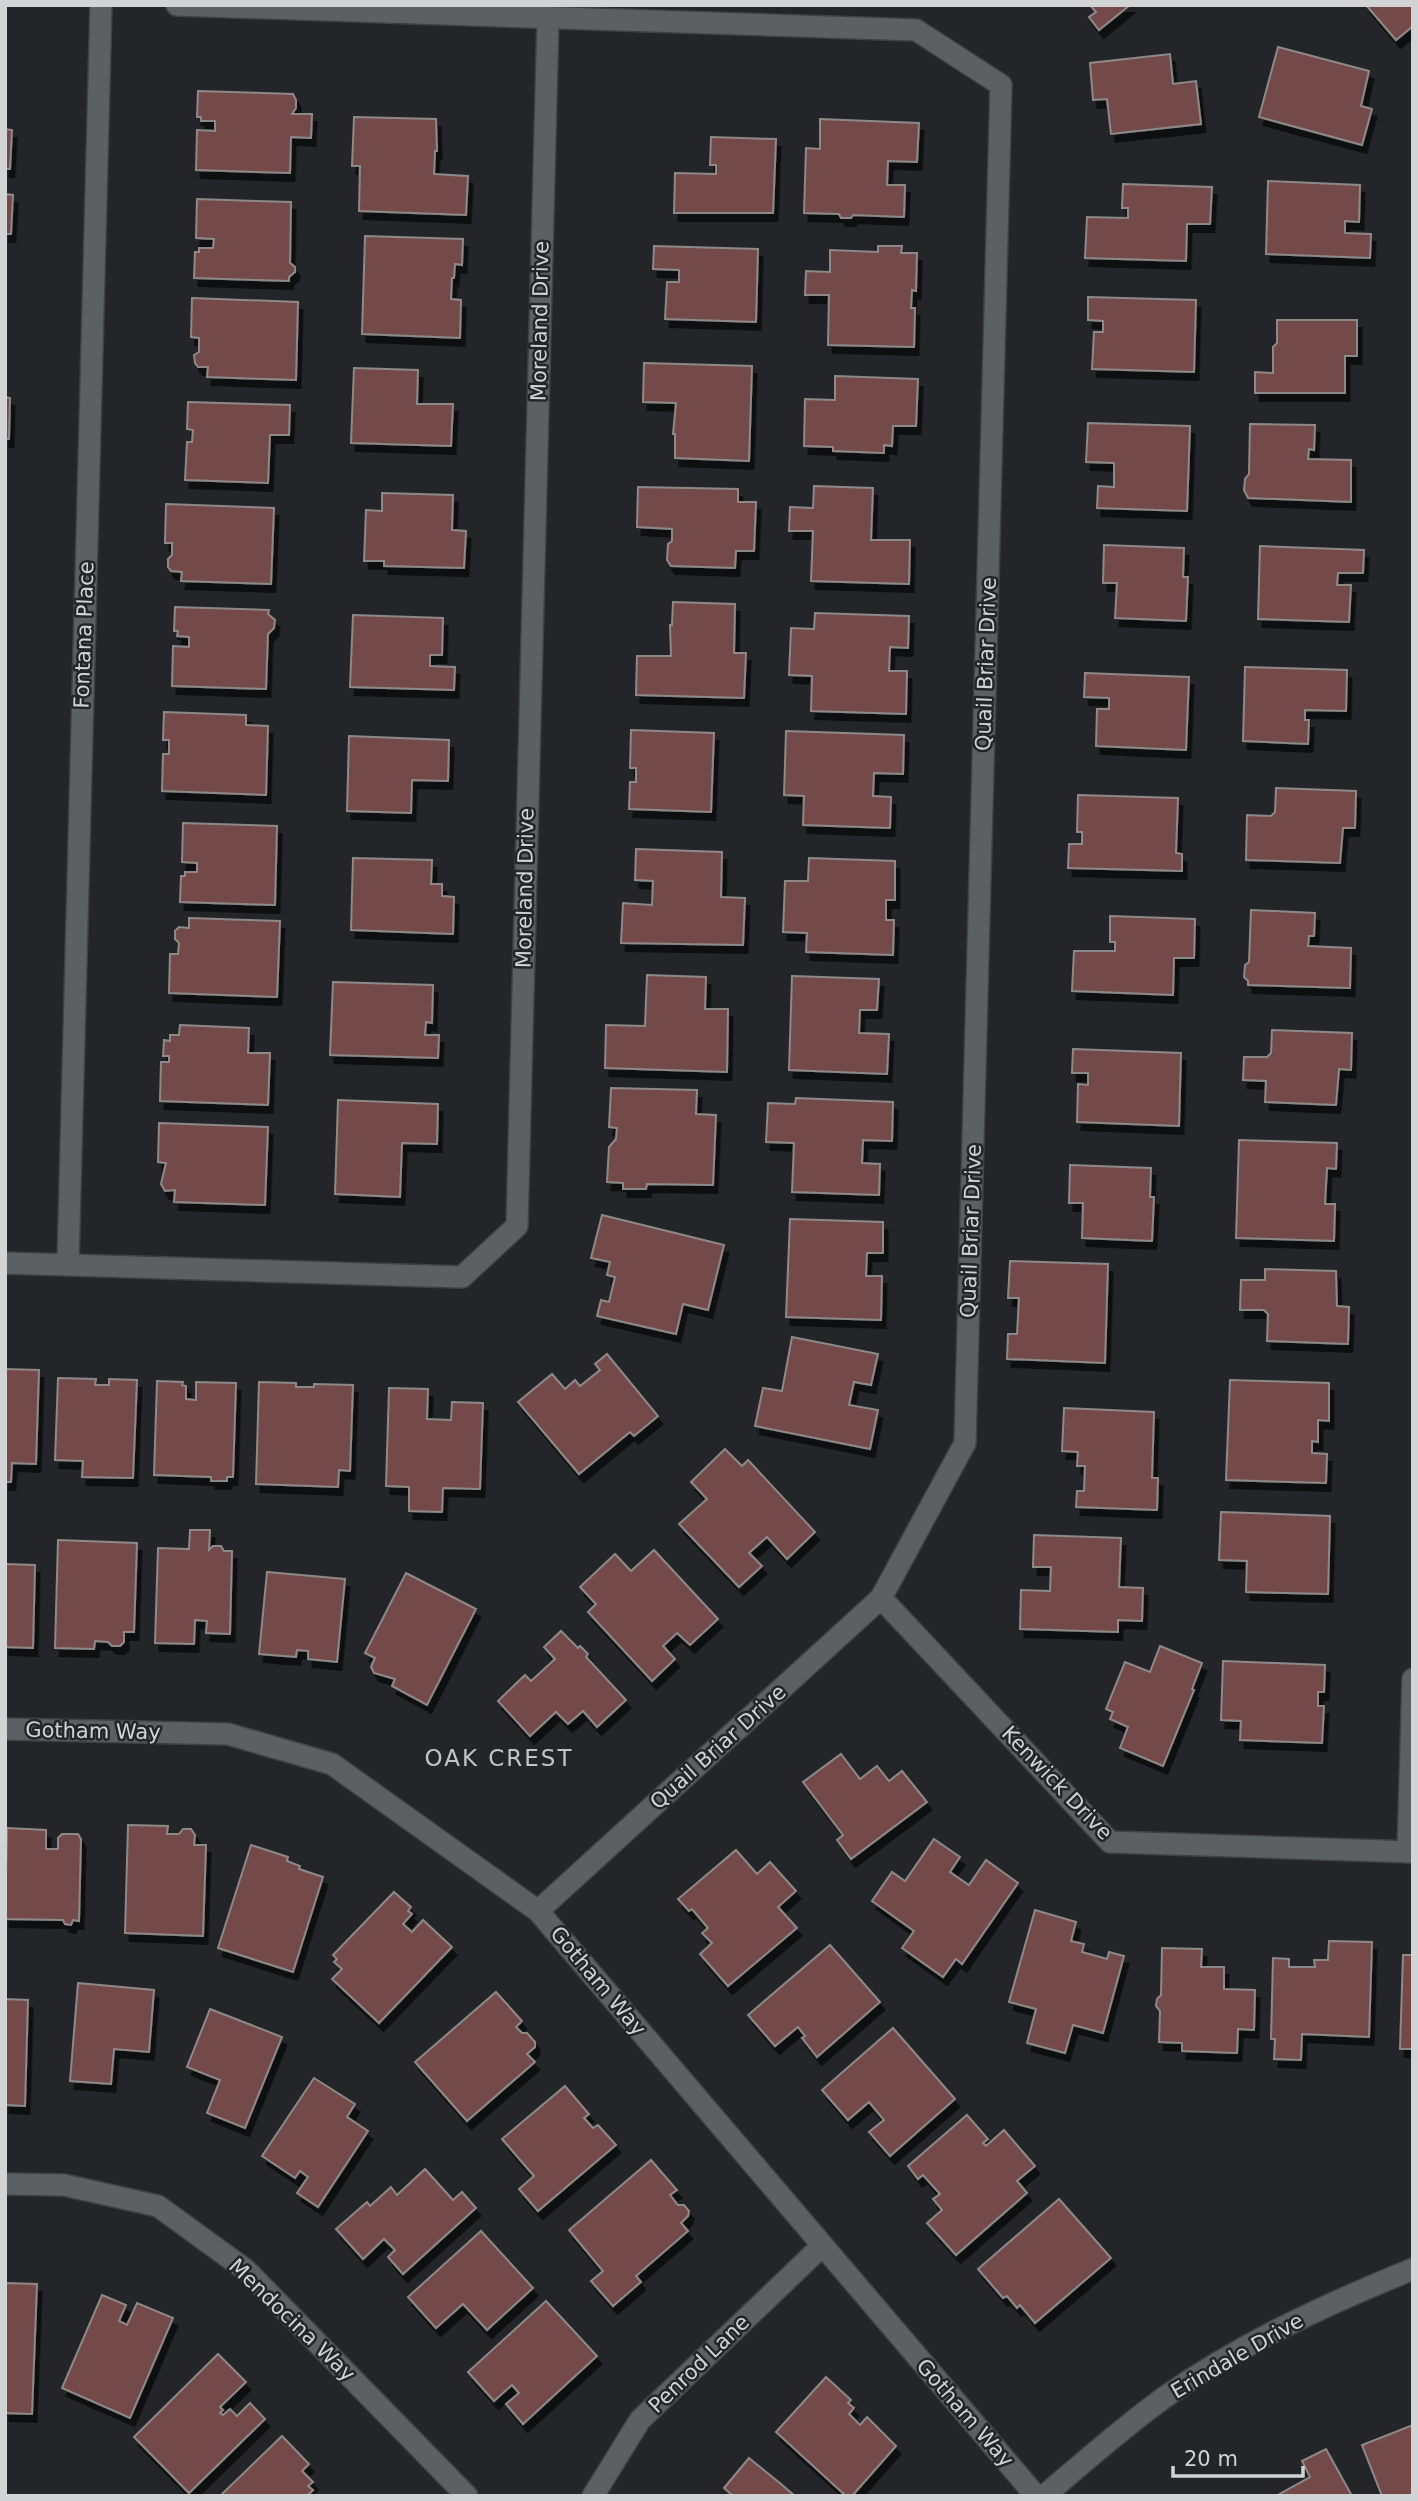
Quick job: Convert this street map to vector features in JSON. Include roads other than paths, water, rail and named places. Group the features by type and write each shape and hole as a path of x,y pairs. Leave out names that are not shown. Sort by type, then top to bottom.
{"street":[{"name":"Fontana Place","path":"68,1264 101,5"},
{"name":"Quail Briar Drive","path":"177,5 916,30 1001,85 965,1443 881,1598 538,1911"},
{"name":"Moreland Drive","path":"5,1264 462,1277 517,1226 548,18"},
{"name":"Kenwick Drive","path":"881,1598 1110,1842 1410,1852"},
{"path":"1410,1852 1413,1679"},
{"name":"Gotham Way","path":"5,1730 228,1734 332,1765 538,1911 1036,2496"},
{"name":"Mendocina Way","path":"5,2184 64,2185 158,2206 246,2270 467,2496"},
{"name":"Penrod Lane","path":"593,2496 640,2420 822,2246"},
{"name":"Erindale Drive","path":"1044,2496 1121,2431 1216,2364 1313,2313 1413,2269"}],"district":[{"name":"OAK CREST","path":"499,1758"}]}
